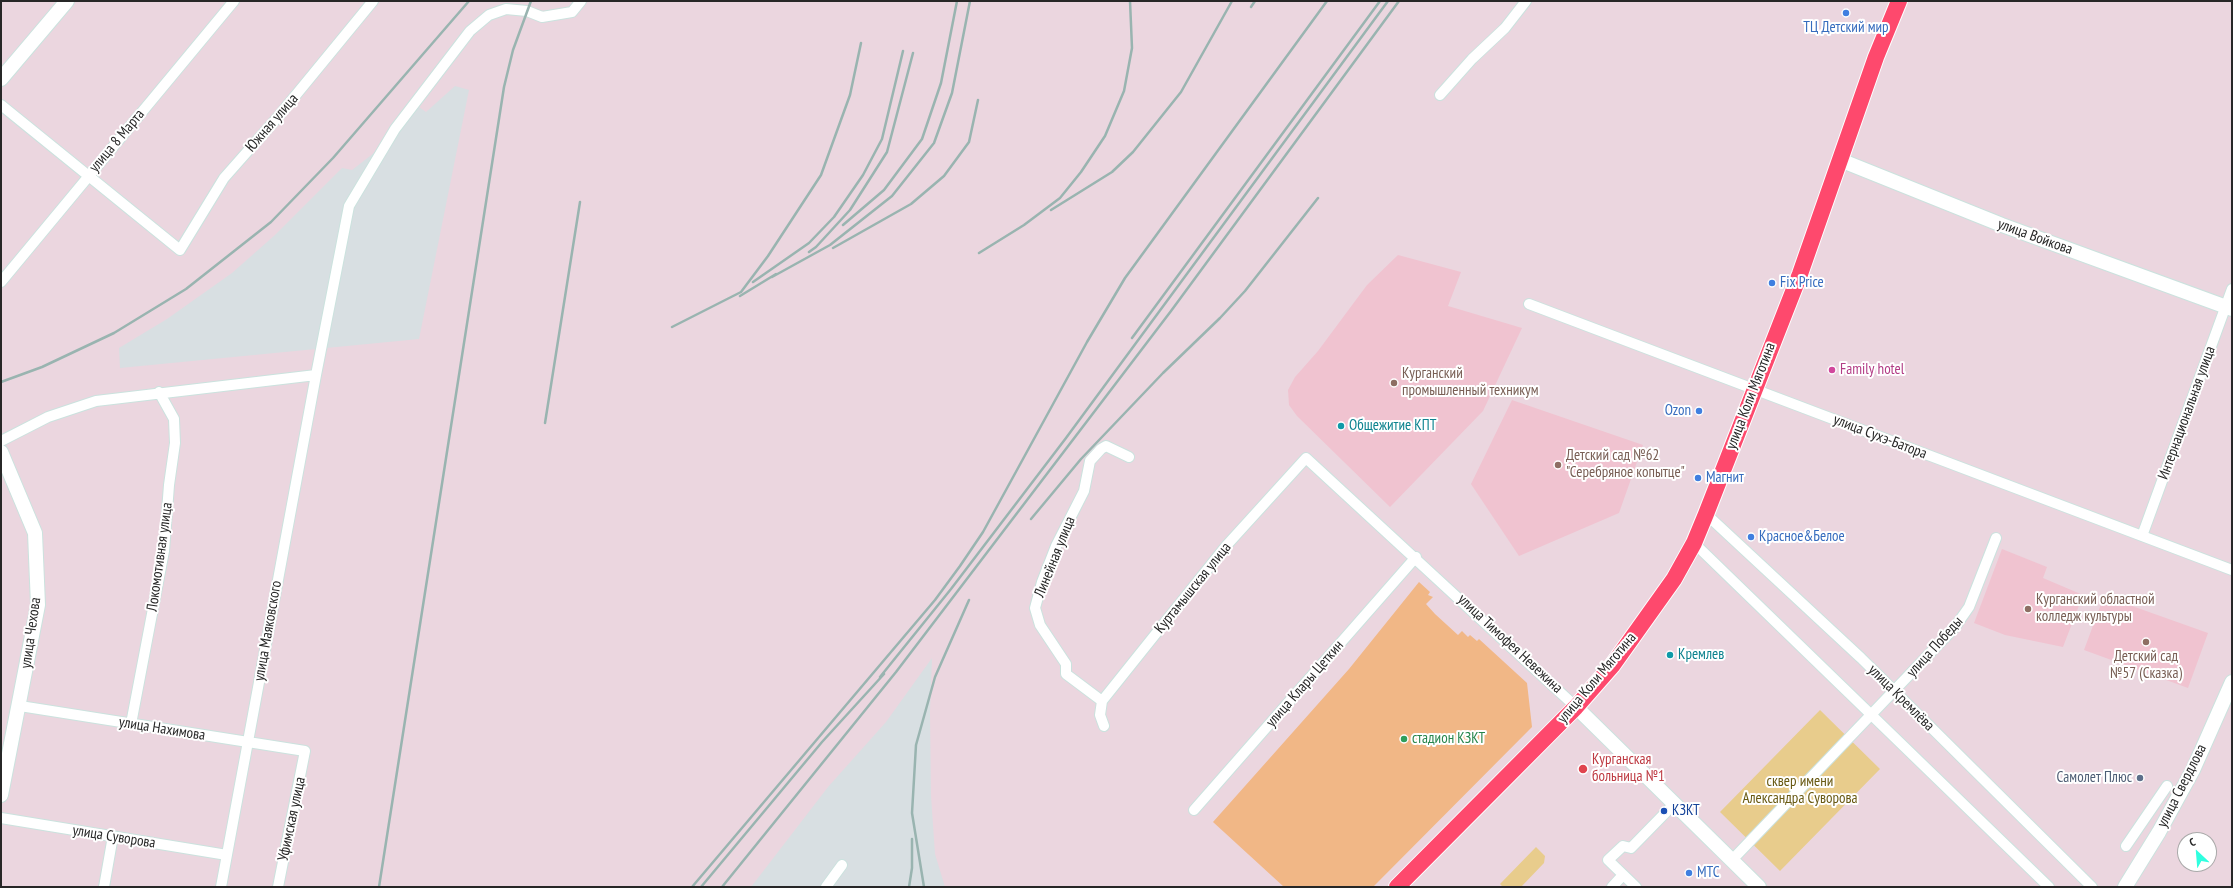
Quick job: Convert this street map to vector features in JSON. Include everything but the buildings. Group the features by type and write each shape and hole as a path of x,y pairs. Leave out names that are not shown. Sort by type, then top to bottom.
{"main road":[{"name":"улица Коли Мяготина","path":"1397,887 1576,707 1612,666 1658,602 1694,543 1800,274 1876,57 1899,1"}],"street":[{"path":"1,79 66,1"},
{"name":"улица 8 Марта","path":"1,282 234,1"},
{"name":"Южная улица","path":"88,176 180,250 224,178 277,118 372,1"},
{"name":"улица Маяковского","path":"221,887 316,375 349,206 394,129 470,31 489,15 506,9 527,11 542,17 572,12 581,1"},
{"path":"1440,95 1472,58 1504,28 1526,1"},
{"path":"1,105 88,176"},
{"name":"улица Войкова","path":"1840,160 2002,225 2229,308"},
{"name":"Интернациональная улица","path":"2142,536 2229,308 2232,289"},
{"name":"улица Сухэ-Батора","path":"1529,304 2232,570"},
{"path":"1,441 48,417 96,401 159,392 316,375"},
{"name":"Локомотивная улица","path":"131,724 164,551 169,485 175,442 174,419 159,392"},
{"name":"Линейная улица","path":"1102,701 1066,674 1066,664 1040,626 1035,608 1042,582 1056,546 1084,491 1090,461 1101,448 1106,446 1129,457"},
{"name":"улица Чехова","path":"1,452 35,533 38,605 20,706 1,795"},
{"name":"Куртамышская улица","path":"1102,701 1226,546 1306,458"},
{"name":"улица Тимофея Невежина","path":"1306,458 1416,557 1576,707 1759,887"},
{"name":"улица Кремлёва","path":"1706,514 1799,599 1895,691 2092,887"},
{"name":"улица Победы","path":"1732,860 1955,627 1969,607 1996,538"},
{"path":"1694,543 2049,887"},
{"name":"улица Клары Цеткин","path":"1194,810 1416,557"},
{"name":"улица Свердлова","path":"2125,887 2159,832 2193,770 2232,682"},
{"path":"1102,701 1100,716 1104,726"},
{"name":"улица Нахимова","path":"20,706 306,751"},
{"name":"Уфимская улица","path":"278,887 306,751"},
{"path":"2126,846 2167,786"},
{"path":"1636,887 1608,860 1623,846 1631,848 1674,804"},
{"name":"улица Суворова","path":"1,818 227,855"},
{"path":"104,887 113,836"},
{"path":"826,887 842,865"},
{"path":"1612,887 1624,875"}],"shaded area":[{"path":"455,86 469,90 419,339 120,368 119,348 167,319 232,273 275,235 342,168 352,170 392,139 413,111 419,107 426,112"},
{"name":"Курганский промышленный техникум","path":"1398,255 1461,272 1448,306 1522,328 1483,411 1390,507 1297,416 1289,405 1288,390 1295,377 1318,351 1367,285"},
{"name":"Детский сад №62 \"Серебряное копытце\"","path":"1512,400 1643,445 1619,513 1519,556 1471,484"},
{"name":"Курганский областной колледж культуры","path":"2002,549 2047,567 2043,578 2083,595 2063,647 2005,635 1974,623"},
{"name":"стадион КЗКТ","path":"1419,582 1430,592 1428,595 1433,597 1426,604 1435,614 1458,635 1462,631 1468,637 1470,635 1477,641 1479,639 1527,683 1532,727 1373,887 1284,887 1213,822 1349,669"},
{"name":"Детский сад №57 (Сказка)","path":"2104,596 2208,633 2188,688 2084,650"},
{"path":"932,658 930,712 931,796 935,854 945,887 751,887 828,787 886,722"}],"green space":[{"name":"сквер имени Александра Суворова","path":"1820,710 1880,769 1780,871 1720,812"},
{"path":"1536,847 1545,856 1544,863 1521,887 1503,887 1500,884"}],"railway":[{"path":"1,382 42,367 114,333 186,289 271,222 333,158 469,1"},
{"path":"379,887 504,87 513,50 531,1"},
{"path":"843,225 884,190 922,139 941,83 957,1"},
{"path":"772,277 830,245 892,196 934,143 952,93 970,1"},
{"path":"979,253 1024,225 1060,198 1081,172 1105,136 1124,91 1132,48 1130,1"},
{"path":"1051,210 1112,172 1133,152 1181,92 1232,1"},
{"path":"1251,7 1255,1"},
{"path":"692,887 935,600 960,566 983,532 1087,342 1125,278 1327,1"},
{"path":"1132,338 1380,1"},
{"path":"880,677 951,589 1066,438 1388,1"},
{"path":"722,887 896,672 1171,311 1399,1"},
{"path":"672,327 741,292 768,256 821,175 850,95 861,43"},
{"path":"753,282 809,243 834,217 863,175 882,139 903,51"},
{"path":"809,252 816,247 850,210 887,152 913,53"},
{"path":"833,248 911,204 944,176 969,142 978,100"},
{"path":"1031,519 1081,459 1163,373 1220,318 1245,291 1318,198"},
{"path":"545,423 580,202"},
{"path":"740,296 776,274"},
{"path":"924,887 912,813 916,745 935,677 969,600"},
{"path":"701,887 822,742 884,674"},
{"path":"909,887 912,868 912,839"}],"place":[{"name":"ТЦ Детский мир","path":"1846,13"},
{"name":"Fix Price","path":"1772,283"},
{"name":"Family hotel","path":"1832,370"},
{"name":"Курганский промышленный техникум","path":"1394,383"},
{"name":"Ozon","path":"1699,411"},
{"name":"Общежитие КПТ","path":"1341,426"},
{"name":"Детский сад №62 \"Серебряное копытце\"","path":"1558,465"},
{"name":"Магнит","path":"1698,478"},
{"name":"Красное&Белое","path":"1751,537"},
{"name":"Курганский областной колледж культуры","path":"2028,609"},
{"name":"Детский сад №57 (Сказка)","path":"2146,642"},
{"name":"Кремлев","path":"1670,655"},
{"name":"стадион КЗКТ","path":"1404,739"},
{"name":"Курганская больница №1","path":"1583,769"},
{"name":"Самолет Плюс","path":"2140,778"},
{"name":"КЗКТ","path":"1664,811"},
{"name":"МТС","path":"1689,873"}]}
